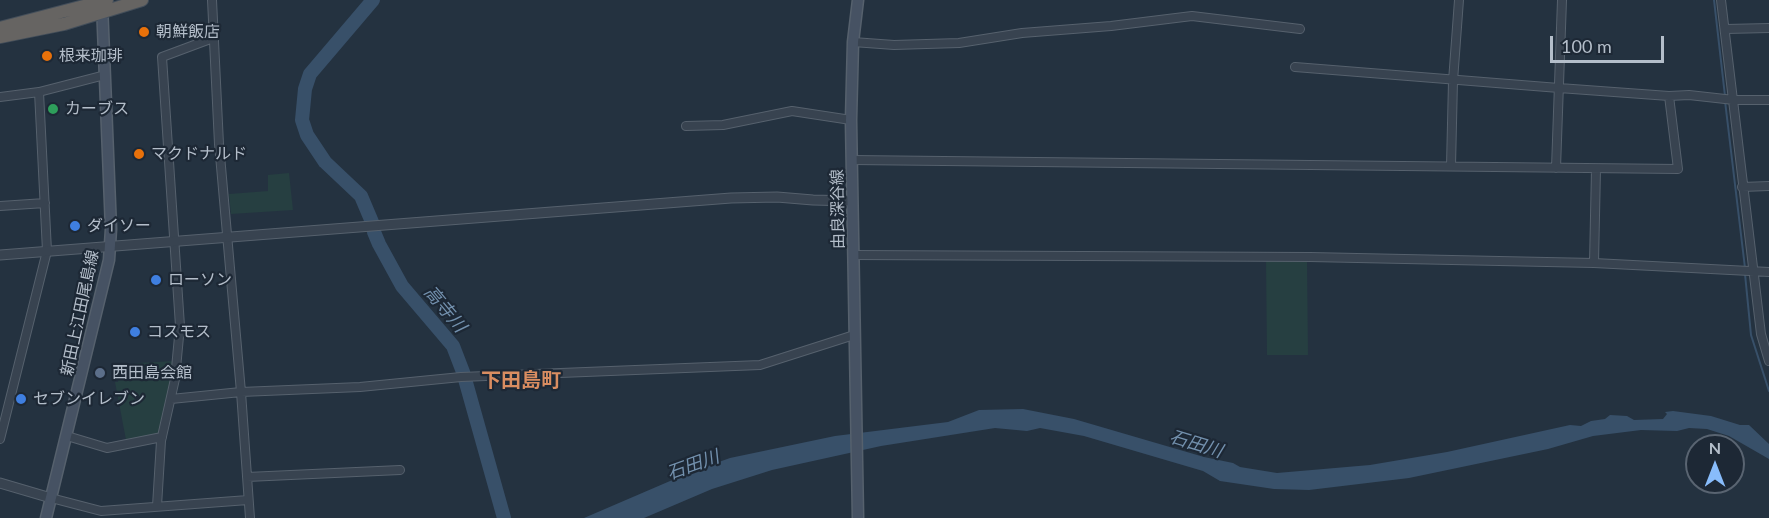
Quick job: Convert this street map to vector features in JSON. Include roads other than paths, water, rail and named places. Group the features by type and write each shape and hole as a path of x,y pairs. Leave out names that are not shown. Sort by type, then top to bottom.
{"highway":[{"path":"0,27 103,4 142,0"},
{"path":"0,38 64,24 103,4"}],"main road":[{"name":"由良深谷線","path":"858,0 853,42 851,120 858,518"},
{"name":"新田上江田尾島線","path":"46,518 106,276 110,248 103,4"}],"street":[{"path":"212,0 219,144 250,518"},
{"path":"1451,166 1453,81 1459,0"},
{"path":"1556,168 1562,0"},
{"path":"1721,0 1743,187 1747,271 1765,333 1769,361"},
{"path":"853,42 894,45 959,42 1022,33 1111,26 1192,16 1300,28"},
{"path":"1726,29 1769,28"},
{"path":"157,506 162,437 171,399 180,326 162,57 213,38"},
{"path":"1295,67 1453,81 1669,96 1689,95 1734,100 1769,100"},
{"path":"0,97 39,92 105,75"},
{"path":"0,439 47,251 39,92"},
{"path":"852,160 1678,169 1669,96"},
{"path":"686,126 723,125 800,111 851,120"},
{"path":"1594,263 1596,169"},
{"path":"1743,187 1769,186"},
{"path":"0,255 730,198 777,197 852,201"},
{"path":"0,206 45,203"},
{"path":"854,255 1310,256 1594,263 1769,272"},
{"path":"171,399 241,392 360,387 465,377 765,364 854,335"},
{"path":"67,436 107,448 162,437"},
{"path":"247,477 400,470"},
{"path":"0,483 101,514 157,506 248,500"}],"water":[{"path":"1023,409 1074,419 1204,457 1233,463 1240,467 1277,473 1370,465 1447,452 1570,425 1581,426 1591,421 1605,419 1610,415 1627,416 1634,420 1663,419 1667,414 1665,412 1673,411 1711,416 1740,425 1749,425 1769,444 1769,459 1745,445 1745,434 1723,434 1707,429 1689,428 1677,431 1641,430 1593,436 1548,449 1409,478 1309,490 1274,489 1220,481 1203,471 1084,436 1040,428 1027,431 995,428 881,446 772,470 712,489 644,518 584,518 691,472 730,458 835,436 948,422 979,410"}],"waterway":[{"name":"高寺川","path":"372,222 361,196 325,162 307,135 302,120 305,89 310,74 373,0"},
{"path":"1714,0 1725,96"},
{"path":"1725,101 1745,268"},
{"name":"高寺川","path":"374,232 402,286 453,346 463,372 504,518"},
{"path":"1745,274 1751,335 1769,391"}],"place":[{"name":"朝鮮飯店","path":"144,32"},
{"name":"根来珈琲","path":"47,56"},
{"name":"カーブス","path":"53,109"},
{"name":"マクドナルド","path":"139,154"},
{"name":"ダイソー","path":"75,226"},
{"name":"ローソン","path":"156,280"},
{"name":"コスモス","path":"135,332"},
{"name":"西田島会館","path":"100,373"},
{"name":"セブンイレブン","path":"21,399"}],"district":[{"name":"下田島町","path":"521,381"}],"water label":[{"name":"石田川","path":"1196,444"},
{"name":"石田川","path":"693,465"}]}
